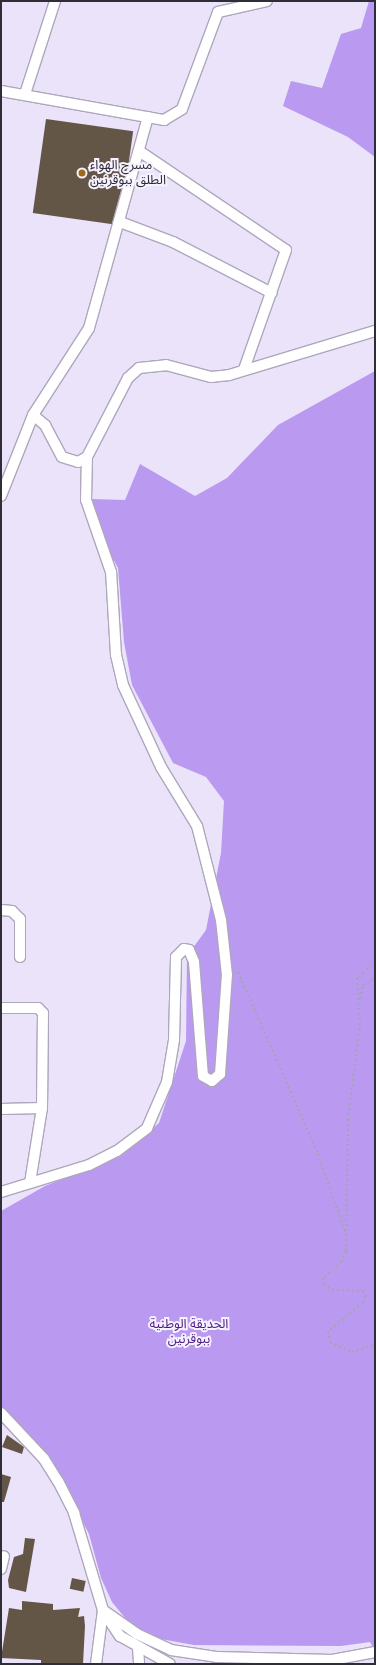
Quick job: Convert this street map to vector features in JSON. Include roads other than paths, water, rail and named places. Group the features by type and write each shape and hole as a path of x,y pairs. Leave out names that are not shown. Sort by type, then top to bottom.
{"street":[{"path":"25,94 55,1"},
{"path":"1,91 25,94 164,120 182,109 218,12 267,1"},
{"path":"1,496 33,415 89,328 120,222 148,116"},
{"path":"139,150 283,247 285,258 244,369"},
{"path":"120,222 167,239 272,293"},
{"path":"1,1192 89,1165 117,1151 147,1128 167,1082 174,1040 178,952 189,950 194,962 200,1064 207,1080 212,1081 220,1074 226,1006 224,940 197,826 161,767 123,685 116,655 111,572 86,500 87,457 128,378 139,368 166,365 211,377 244,369 375,331"},
{"path":"33,415 45,425 67,461 87,457"},
{"path":"1,910 12,911 20,918 20,957"},
{"path":"1,1008 42,1010 42,1108 30,1183"},
{"path":"1,1109 42,1108"},
{"path":"1,1413 44,1459 61,1487 74,1513 103,1610 120,1636 138,1648 170,1664"},
{"path":"1,1569 4,1556"},
{"path":"103,1610 156,1646 187,1653 296,1661 332,1660 375,1652"},
{"path":"96,1664 103,1610"},
{"path":"138,1648 139,1664"}],"place":[{"name":"مسرح الهواء الطلق ببوقرنين","path":"82,173"}],"park label":[{"name":"الحديقة الوطنية ببوقرنين","path":"189,1332"}]}
